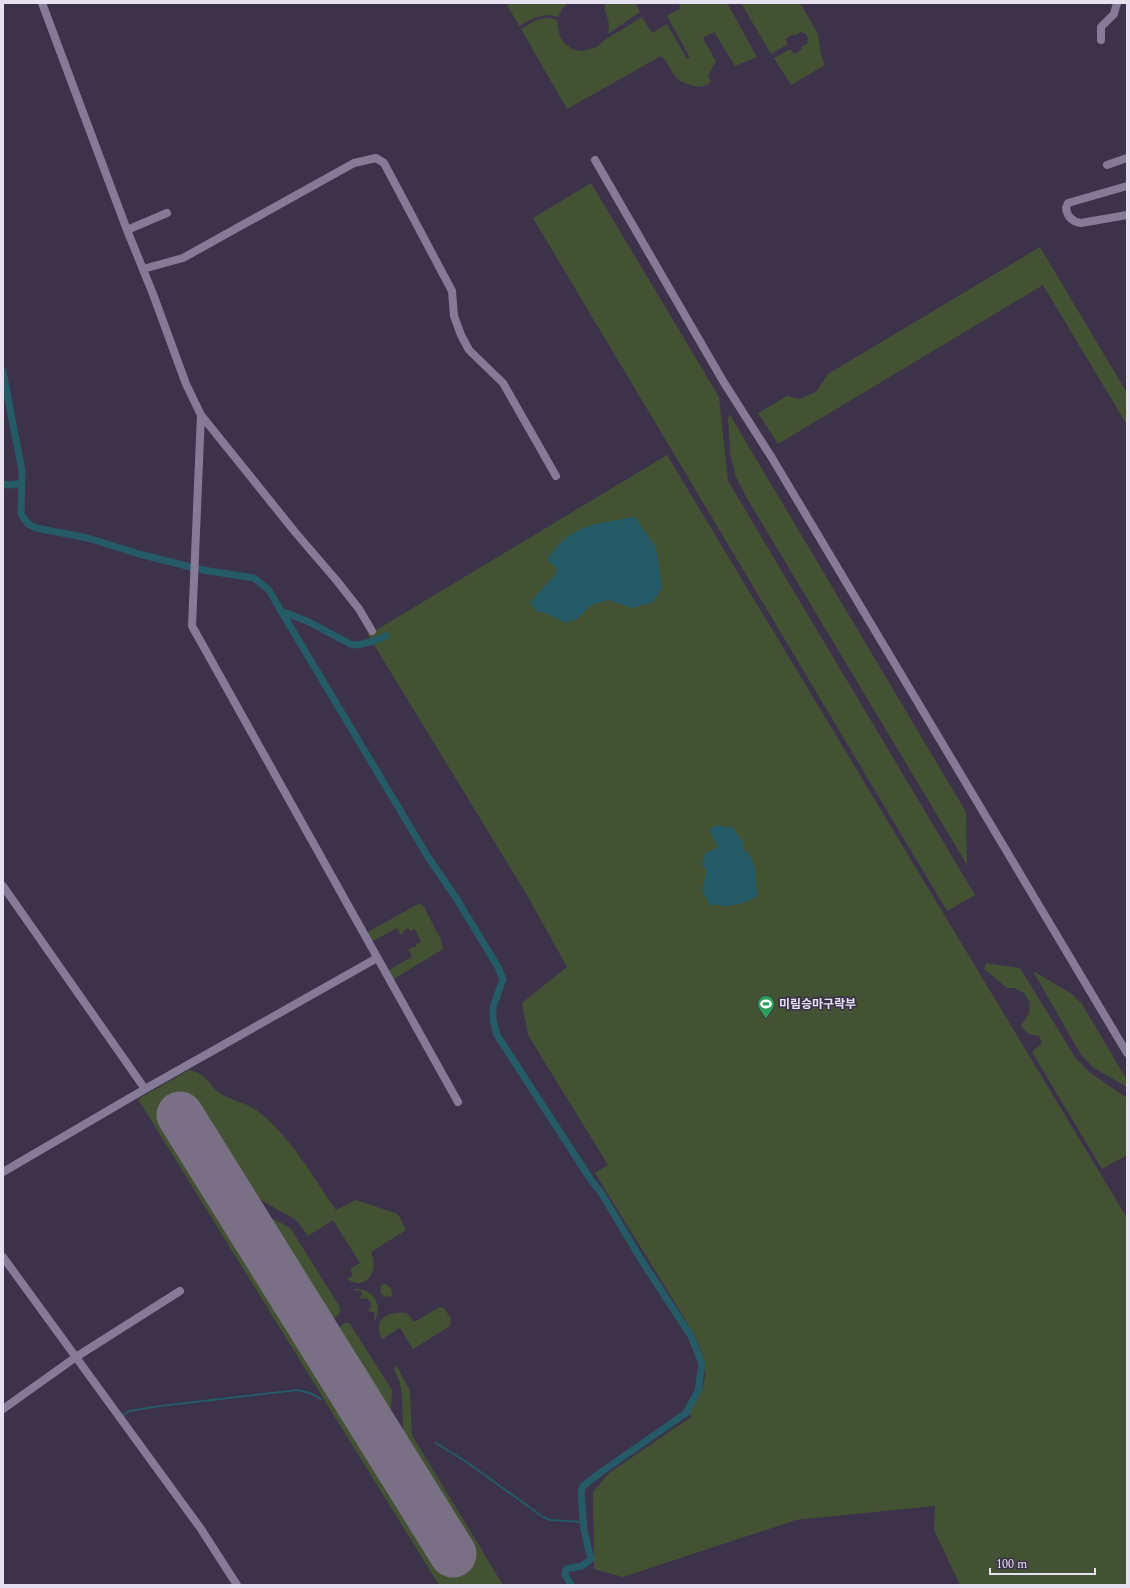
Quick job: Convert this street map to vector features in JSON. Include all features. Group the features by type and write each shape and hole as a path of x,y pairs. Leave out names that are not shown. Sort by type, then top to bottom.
{"street":[{"path":"42,3 186,384 201,415 295,532 337,581 359,609 372,631"},
{"path":"1101,40 1101,27 1114,14 1117,3"},
{"path":"143,269 183,258 354,163 376,158 384,163 452,291 454,316 469,350 503,383 556,476"},
{"path":"1107,165 1127,158"},
{"path":"594,160 723,381 780,471 1127,1053"},
{"path":"1127,186 1068,203 1066,208 1070,218 1074,222 1081,223 1127,215"},
{"path":"127,230 167,213"},
{"path":"201,415 193,571 192,626 322,856 377,958 458,1102"},
{"path":"3,886 145,1089"},
{"path":"3,1172 145,1089 377,958"},
{"path":"3,1257 200,1529 237,1585"},
{"path":"3,1409 76,1356 180,1291"}],"shaded area":[{"path":"506,3 568,3 562,9 558,17 547,15 542,16 519,26"},
{"path":"605,3 635,3 640,12 608,34 609,25 605,10"},
{"path":"678,3 727,3 757,57 735,66 714,32 703,38 716,61 708,75 711,82 706,85 697,86 684,83 679,80 661,56 567,109 521,29 534,21 543,18 552,18 557,20 559,34 564,43 572,49 582,51 597,47 605,40 642,17 652,33 667,24 687,59 690,58 667,16 681,8"},
{"path":"741,3 800,3 818,34 821,55 825,65 791,85 774,58 790,49 794,54 802,49 801,47 808,43 806,34 801,32 794,36 793,34 785,39 788,44 771,54"},
{"path":"591,183 719,397 728,481 975,895 947,911 533,218"},
{"path":"1040,247 1127,393 1127,425 1043,285 778,444 758,413 787,396 800,399 816,392 828,374"},
{"path":"730,415 966,812 967,865 748,500 736,477 730,453 728,417"},
{"name":"미림승마구락부","path":"667,455 1127,1218 1127,1585 960,1585 934,1530 935,1506 796,1520 623,1577 594,1569 593,1492 609,1473 691,1417 689,1412 696,1402 704,1383 705,1365 694,1334 595,1173 608,1165 528,1035 522,1003 567,967 527,895 368,635"},
{"path":"635,517 656,548 662,588 653,602 632,608 608,600 591,605 577,619 565,623 550,615 536,611 530,602 555,575 557,569 547,560 565,539 585,527 608,521"},
{"path":"717,825 733,828 743,842 743,849 752,859 754,864 758,895 747,901 731,906 710,906 702,890 707,871 702,864 705,854 718,847 709,829"},
{"path":"420,903 424,907 441,940 443,949 392,980 387,971 412,957 408,949 417,946 416,944 421,942 415,929 410,931 408,928 403,931 404,933 401,935 397,928 371,942 366,933"},
{"path":"986,963 1020,968 1075,1057 1089,1072 1127,1098 1127,1155 1102,1169 1032,1052 1042,1043 1039,1036 1028,1034 1021,1026 1029,1013 1030,1003 1024,993 1014,988 1007,988 984,969"},
{"path":"1033,971 1072,994 1082,1004 1127,1080 1127,1087 1094,1068 1081,1055"},
{"path":"189,1070 200,1074 224,1096 252,1107 268,1120 300,1157 336,1210 356,1200 398,1214 406,1230 371,1252 374,1266 370,1278 360,1283 354,1282 347,1279 353,1275 350,1269 360,1263 333,1220 308,1236 296,1220 235,1185 188,1106 170,1117 444,1564 464,1551 404,1454 402,1397 400,1383 394,1369 397,1366 410,1391 412,1435 503,1585 439,1585 138,1099"},
{"path":"259,1212 291,1229 338,1304 341,1311 336,1317 324,1322 320,1320 257,1219"},
{"path":"384,1283 391,1288 392,1296 386,1297 381,1294 380,1288"},
{"path":"355,1289 367,1291 375,1298 378,1309 375,1320 373,1319 375,1316 374,1312 368,1311 371,1307 370,1301 366,1298 360,1299 362,1293 359,1290 355,1291"},
{"path":"440,1307 444,1308 451,1319 450,1326 413,1349 400,1328 382,1339 379,1332 379,1326 384,1317 394,1313 407,1313 414,1322"},
{"path":"345,1323 349,1323 352,1327 392,1390 390,1424 384,1423 332,1338 332,1333"}],"waterway":[{"path":"3,372 22,471 21,514 28,524 36,528 88,538 139,554 203,570 254,578 269,590 281,611 307,621 352,645 378,640 386,636"},
{"path":"3,484 10,485 21,483"},
{"path":"281,611 428,857 456,898 498,967 503,979 493,1007 493,1020 497,1035 591,1180 602,1194 642,1261 691,1336 702,1364 698,1391 686,1413 583,1486 581,1492 584,1530 591,1559 582,1566 566,1569 565,1574 571,1585"},
{"path":"123,1415 129,1411 160,1406 298,1390 310,1393 321,1399"},
{"path":"436,1443 468,1463 543,1517 550,1520 583,1522"}],"runway":[{"path":"180,1115 453,1554"}],"place":[{"name":"미림승마구락부","path":"766,1019"}]}
